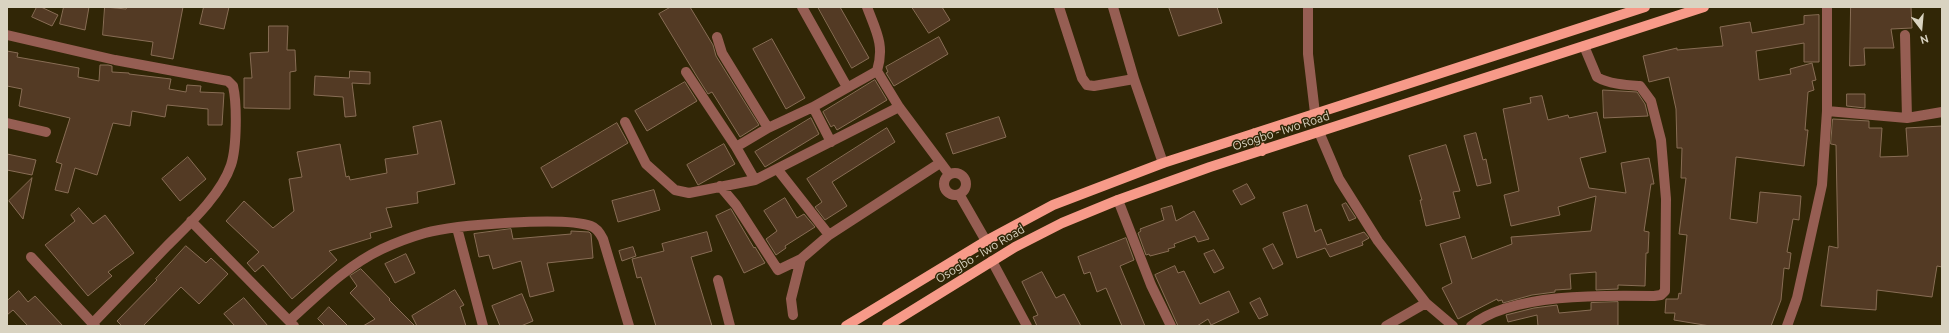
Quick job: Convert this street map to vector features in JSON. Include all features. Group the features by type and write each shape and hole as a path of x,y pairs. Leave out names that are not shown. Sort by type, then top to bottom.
{"main road":[{"name":"Osogbo - Iwo Road","path":"846,326 986,242 1053,205 1163,163 1645,7"},
{"name":"Osogbo - Iwo Road","path":"887,326 992,261 1062,223 1118,200 1319,132 1704,7"},
{"path":"1255,133 1262,151"}],"street":[{"path":"802,7 847,87"},
{"path":"736,147 768,128 813,107 847,87 877,72 881,59 881,42 867,7"},
{"path":"1059,7 1082,78 1087,85 1094,86 1134,79"},
{"path":"1113,7 1134,79 1163,163"},
{"path":"1308,7 1308,54 1315,113"},
{"path":"1787,326 1797,298 1822,185 1827,111 1827,7"},
{"path":"7,35 115,60 228,81 233,86 235,145 231,165 212,198 94,325 31,257"},
{"path":"1905,35 1907,118"},
{"path":"717,37 722,53 768,128"},
{"path":"1471,326 1487,314 1501,309 1542,301 1600,294 1654,296 1661,295 1665,292 1666,199 1661,140 1651,100 1640,86 1624,85 1602,80 1597,77 1584,46"},
{"path":"686,72 736,147 755,180"},
{"path":"877,72 899,107 949,174"},
{"path":"813,107 831,142"},
{"path":"625,122 646,164 675,190 688,193 755,180 778,170 899,107"},
{"path":"1827,111 1907,118 1942,112"},
{"path":"7,123 46,132"},
{"path":"1319,132 1339,179 1378,241 1426,303 1453,326"},
{"path":"720,186 736,205 778,270 801,259 829,235 940,163"},
{"path":"778,170 829,235"},
{"path":"959,173 966,182 964,189 959,194 952,194 944,187 944,180 949,174 959,173"},
{"path":"959,194 986,242"},
{"path":"1118,200 1151,285 1171,326"},
{"path":"191,221 291,324 356,264 382,249 425,233 457,228 510,223 558,222 590,226 598,230 603,238 629,326"},
{"path":"457,228 483,326"},
{"path":"793,315 791,299 801,259"},
{"path":"992,261 1027,326"},
{"path":"718,280 730,326"},
{"path":"1386,326 1426,303"}],"building":[{"path":"37,7 41,7 58,15 52,26 32,17"},
{"path":"64,7 89,7 85,30 60,24"},
{"path":"105,7 126,9 127,7 183,7 173,59 151,55 153,42 103,35"},
{"path":"204,7 229,7 224,29 200,24"},
{"path":"671,7 690,7 713,45 716,56 759,125 740,137 712,92 708,94 659,14"},
{"path":"818,7 840,7 869,58 852,68"},
{"path":"912,7 942,7 950,20 929,33"},
{"path":"1169,7 1217,7 1222,23 1179,36"},
{"path":"1851,7 1911,7 1912,28 1891,29 1894,48 1864,48 1865,65 1850,66"},
{"path":"1819,15 1819,62 1804,62 1804,43 1756,51 1759,80 1791,74 1790,69 1812,63 1816,80 1812,81 1814,90 1808,92 1805,130 1808,130 1804,166 1736,157 1730,219 1757,223 1760,192 1801,196 1799,220 1793,219 1787,252 1791,253 1789,269 1784,268 1781,300 1771,326 1710,326 1674,320 1675,313 1665,313 1666,299 1678,299 1679,293 1681,294 1687,235 1679,234 1686,178 1681,178 1682,148 1677,148 1676,109 1669,77 1649,82 1643,56 1677,48 1677,50 1723,46 1720,27 1750,22 1752,33 1804,24 1804,16"},
{"path":"269,26 288,26 287,50 295,50 296,71 290,72 290,109 244,108 244,78 252,78 250,53 268,52"},
{"path":"939,37 948,54 894,86 886,73 888,72 886,67"},
{"path":"772,39 805,98 786,109 753,49"},
{"path":"7,51 18,53 17,57 79,68 78,77 99,81 100,65 108,65 112,66 112,72 171,79 169,89 186,92 187,85 201,86 200,92 224,93 222,125 208,125 208,109 167,105 165,117 132,111 130,126 113,123 97,175 75,168 68,193 55,190 62,164 56,162 70,118 19,106 22,89 7,86"},
{"path":"350,71 370,72 370,84 352,83 356,116 345,117 343,97 314,95 315,76 349,78"},
{"path":"875,80 887,100 837,130 834,125 831,127 823,112"},
{"path":"685,82 697,101 647,131 635,111"},
{"path":"1603,90 1637,92 1645,104 1648,116 1604,118"},
{"path":"1847,94 1865,94 1865,108 1847,106"},
{"path":"1542,96 1548,120 1568,115 1569,118 1597,112 1606,152 1580,158 1589,188 1626,193 1621,163 1649,158 1654,184 1651,184 1644,231 1649,232 1648,253 1646,253 1645,286 1618,285 1618,289 1596,290 1596,272 1570,274 1571,289 1555,290 1555,292 1532,295 1503,303 1502,300 1498,301 1497,299 1458,319 1442,288 1452,283 1440,244 1465,236 1472,259 1512,244 1511,237 1591,231 1596,196 1558,207 1560,215 1511,226 1504,195 1519,191 1503,109 1531,103 1530,98"},
{"path":"999,117 1006,137 953,154 946,134"},
{"path":"811,118 819,134 765,167 755,152"},
{"path":"1833,119 1869,121 1869,128 1882,128 1880,157 1908,156 1906,128 1942,126 1942,267 1937,266 1932,297 1877,290 1876,310 1821,306 1829,246 1838,248 1836,145 1831,144"},
{"path":"441,121 455,184 417,192 418,203 386,208 392,227 370,233 371,238 329,251 337,260 292,299 263,265 255,272 247,263 259,252 226,221 244,201 273,228 294,211 289,179 302,177 297,152 340,144 346,177 349,176 350,180 387,173 385,159 418,154 413,127"},
{"path":"617,123 628,143 552,188 541,168"},
{"path":"887,128 895,142 832,182 847,206 825,220 815,207 822,202 807,179"},
{"path":"1476,133 1483,160 1486,159 1491,183 1477,186 1464,136"},
{"path":"724,144 735,164 698,185 687,165"},
{"path":"1446,145 1460,191 1453,192 1460,218 1426,226 1420,200 1422,200 1409,156"},
{"path":"7,154 36,160 32,175 7,170"},
{"path":"188,157 206,179 180,201 162,179"},
{"path":"32,178 23,219 9,201"},
{"path":"1247,184 1255,198 1241,205 1233,191"},
{"path":"654,190 660,210 618,222 612,201"},
{"path":"785,198 797,218 804,214 815,227 785,246 786,248 776,255 766,239 777,231 764,211"},
{"path":"1346,203 1356,218 1349,221 1342,205"},
{"path":"1307,205 1315,232 1321,229 1327,245 1364,232 1369,238 1362,242 1363,245 1330,257 1325,248 1297,258 1283,213"},
{"path":"1172,206 1176,221 1194,211 1209,239 1198,242 1195,236 1174,244 1175,247 1168,249 1169,251 1150,256 1149,254 1146,255 1138,233 1141,231 1140,229 1164,220 1161,209"},
{"path":"79,208 93,224 105,215 134,253 108,272 112,276 88,296 45,245 75,221 71,215"},
{"path":"731,209 754,248 755,247 765,263 744,273 716,216"},
{"path":"511,229 513,239 571,234 571,231 589,232 591,234 593,258 547,263 554,291 530,297 521,261 493,269 489,255 479,257 474,234"},
{"path":"707,232 712,251 691,257 712,326 656,326 641,277 637,278 632,259 664,251 662,244"},
{"path":"1126,238 1134,260 1120,266 1145,326 1122,326 1106,288 1097,292 1090,272 1084,274 1078,257"},
{"path":"1273,244 1283,264 1273,269 1263,249"},
{"path":"186,246 206,263 211,258 228,274 199,304 181,287 143,326 122,326 117,321 157,280 156,279"},
{"path":"633,247 636,256 622,261 619,251"},
{"path":"1214,250 1224,268 1214,273 1204,254"},
{"path":"406,254 415,273 395,283 385,264"},
{"path":"1175,266 1178,273 1184,271 1200,304 1229,291 1239,312 1211,325 1208,319 1197,326 1178,326 1155,275"},
{"path":"361,269 415,326 363,326 375,319 350,293 357,286 350,276"},
{"path":"1042,272 1056,298 1064,294 1081,326 1037,326 1033,317 1038,315 1022,282"},
{"path":"455,290 464,305 460,307 466,326 417,326 412,316"},
{"path":"19,291 28,302 35,296 63,326 28,326 13,310 7,315 7,301"},
{"path":"522,294 533,321 521,326 500,326 492,306"},
{"path":"244,298 268,326 235,326 224,314"},
{"path":"1260,298 1268,315 1259,319 1250,303"},
{"path":"1618,302 1618,326 1538,326 1537,315 1508,322 1506,315 1534,308 1557,305 1559,313 1591,310 1591,303"},
{"path":"329,307 348,326 325,326 318,319"}]}
